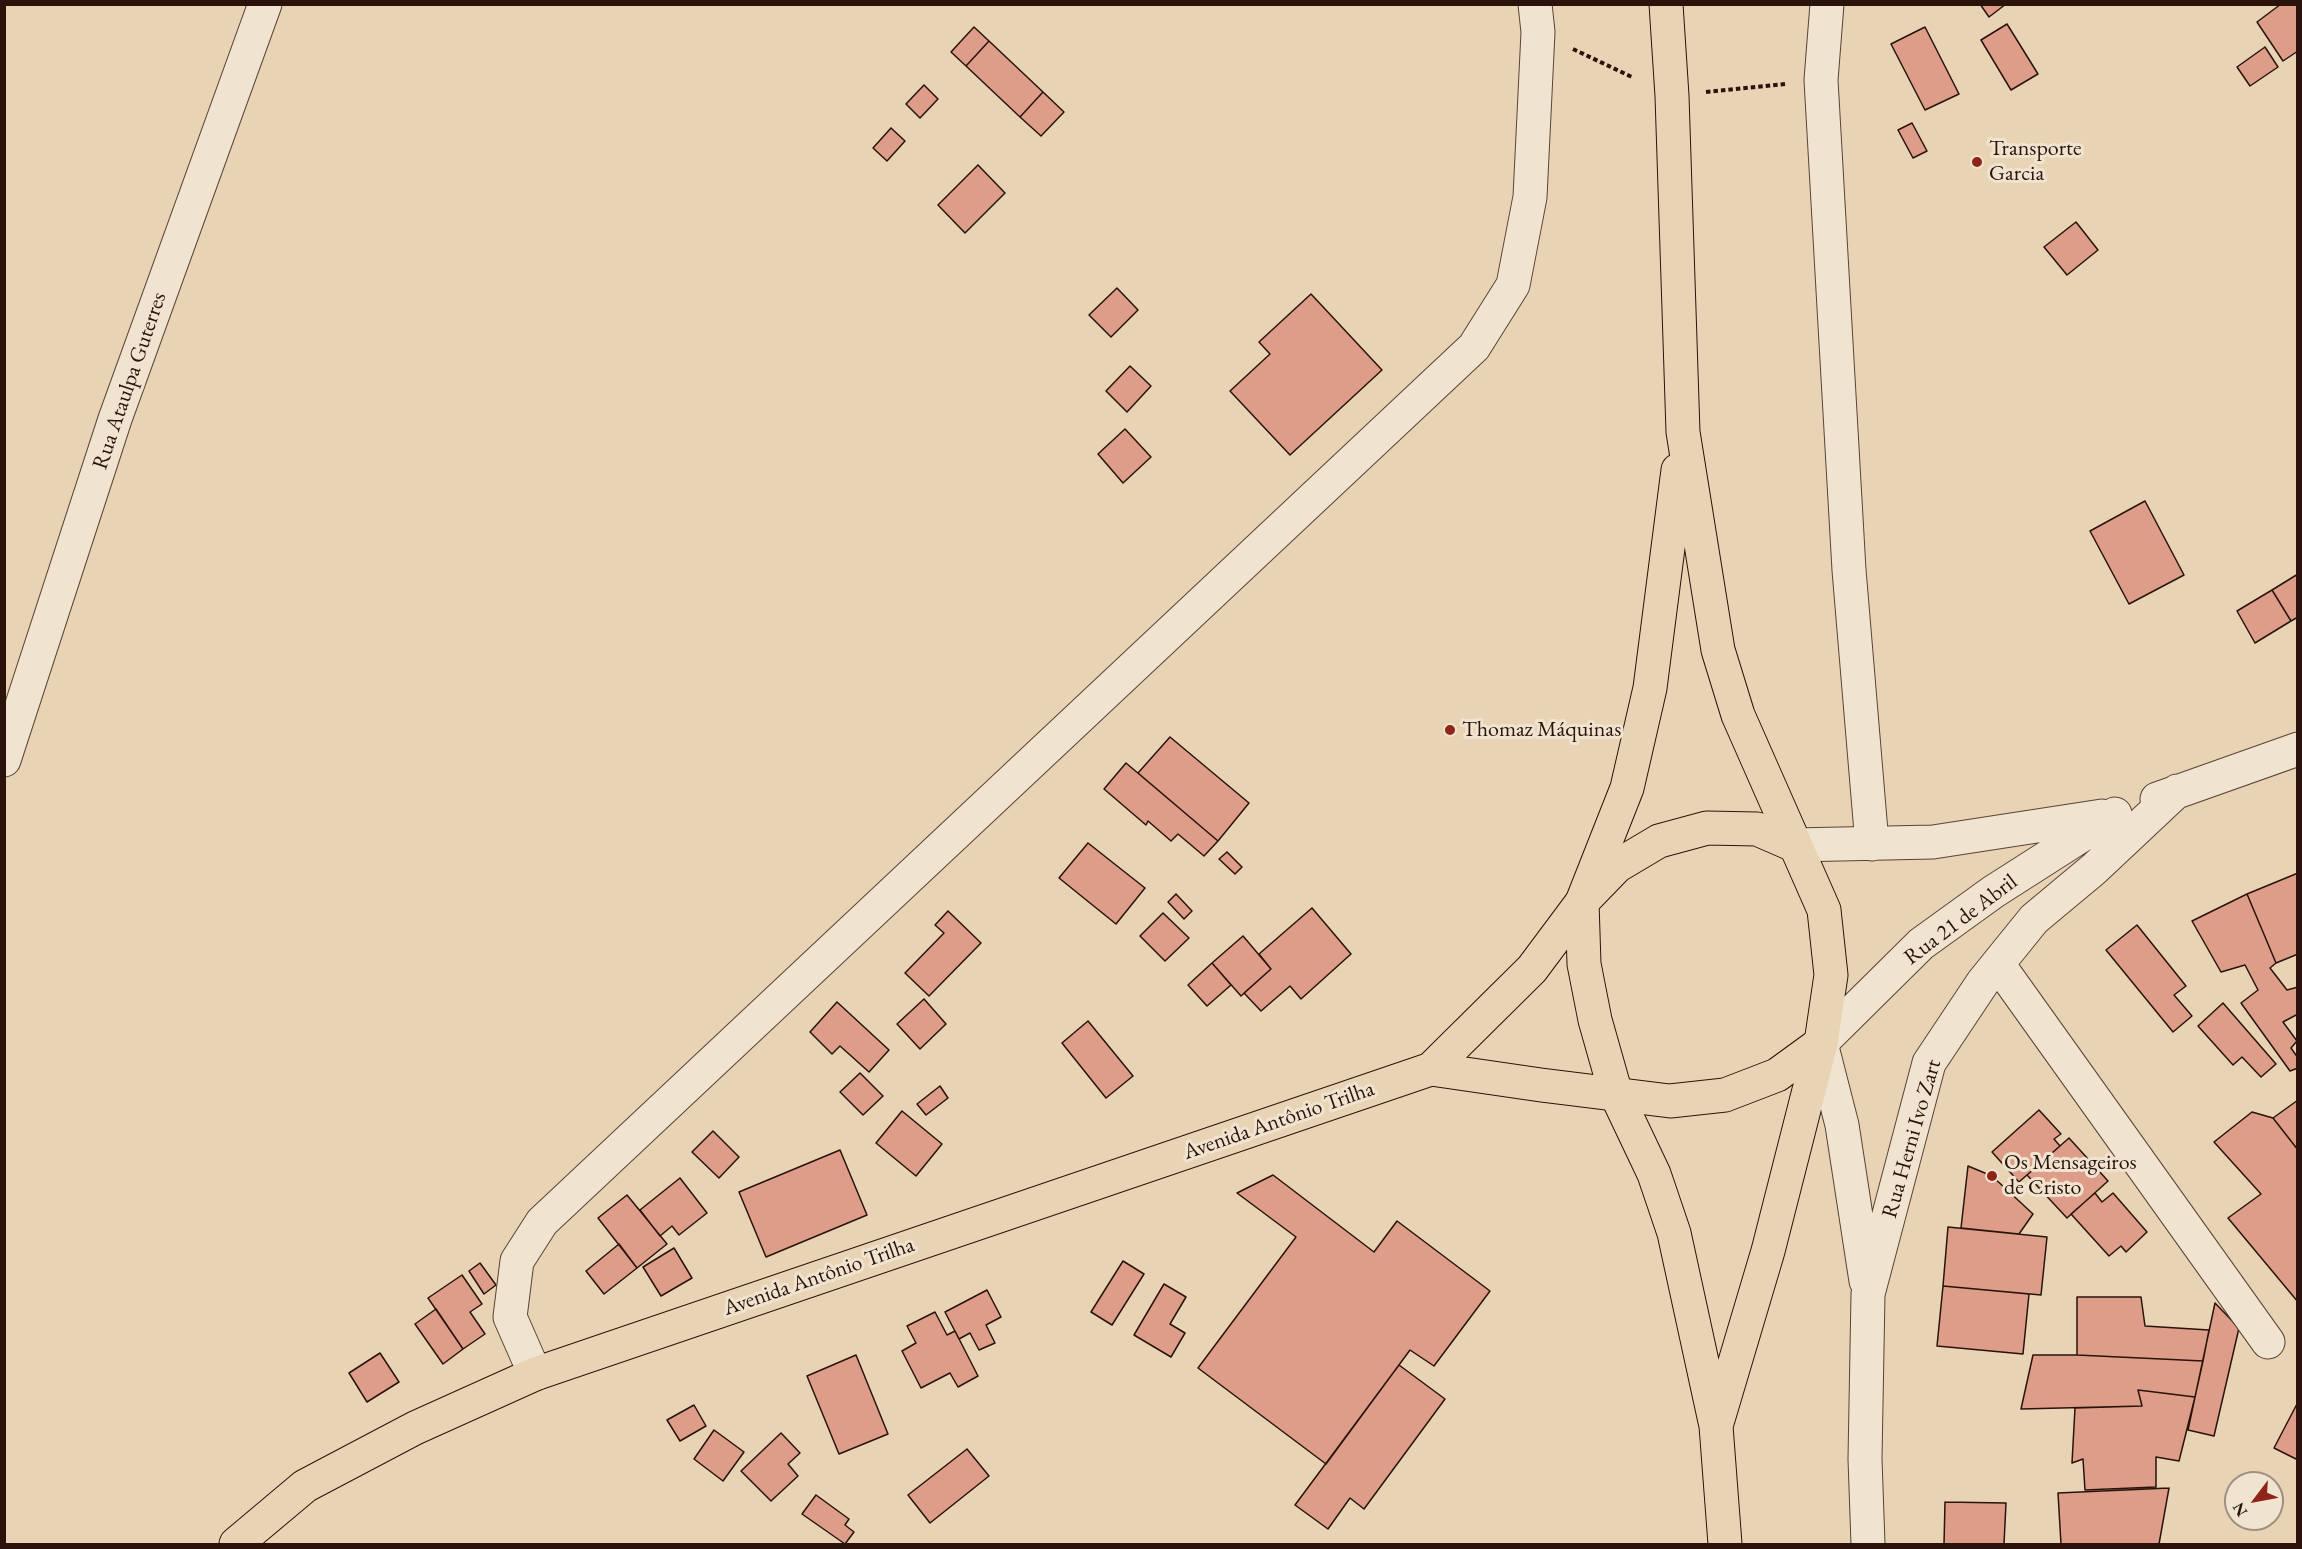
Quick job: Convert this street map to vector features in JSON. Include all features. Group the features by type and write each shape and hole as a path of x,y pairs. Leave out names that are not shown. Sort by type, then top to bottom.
{"main road":[{"path":"1666,4 1672,96 1683,432 1718,650 1738,715 1824,910 1831,975 1821,1043 1768,1251 1716,1426"},
{"path":"1683,432 1650,688 1626,788 1582,902 1584,964 1595,1020 1616,1094 1654,1174 1674,1233 1716,1426 1725,1545"},
{"path":"1582,902 1617,866 1668,838 1707,828 1757,829 1794,845"},
{"name":"Avenida Antônio Trilha","path":"246,1542 305,1486 415,1428 535,1374 1431,1069 1533,969 1582,902"},
{"name":"Avenida Antônio Trilha","path":"1431,1069 1670,1101 1725,1095 1777,1075 1821,1043"}],"street":[{"name":"Rua Ataulpa Guterres","path":"4,760 115,419 265,4"},
{"path":"535,1374 510,1317 517,1261 542,1222 1474,347 1513,285 1530,197 1538,32 1535,4"},
{"path":"1827,4 1821,80 1850,570 1872,844"},
{"name":"Rua 21 de Abril","path":"1794,845 1932,842 2115,814 2298,749"},
{"name":"Rua Herni Ivo Zart","path":"1868,1545 1865,1459 1868,1294 1929,1063 1983,982 2034,919 2094,869 2177,791"},
{"name":"Rua 21 de Abril","path":"1821,1043 1922,944 1993,892 2115,814"},
{"path":"1998,964 2268,1342"},
{"path":"1821,1043 1842,1125 1868,1294"}],"building":[{"path":"1980,4 2006,4 1989,17"},
{"path":"2281,4 2298,4 2298,51 2283,61 2257,22"},
{"path":"2007,24 2038,74 2011,90 1981,40"},
{"path":"974,27 989,41 966,66 951,52"},
{"path":"1925,27 1959,94 1925,110 1891,44"},
{"path":"989,41 1043,92 1020,117 966,66"},
{"path":"2265,47 2278,67 2250,86 2237,67"},
{"path":"924,85 938,99 920,118 906,104"},
{"path":"1043,92 1064,112 1041,136 1020,117"},
{"path":"1912,123 1927,151 1913,158 1898,130"},
{"path":"891,128 905,141 887,161 873,148"},
{"path":"978,165 1005,193 965,233 938,205"},
{"path":"2076,222 2098,250 2067,275 2044,247"},
{"path":"1117,288 1138,310 1111,337 1089,315"},
{"path":"1311,294 1382,370 1290,455 1230,391 1270,354 1259,342"},
{"path":"1130,366 1151,386 1127,412 1106,391"},
{"path":"1125,429 1151,457 1123,483 1098,454"},
{"path":"2145,501 2184,575 2129,604 2090,531"},
{"path":"2298,574 2298,617 2291,621 2272,590"},
{"path":"2272,590 2291,621 2255,643 2237,611"},
{"path":"1170,737 1249,803 1218,841 1138,773"},
{"path":"1126,763 1218,841 1204,856 1178,834 1171,841 1148,821 1146,825 1104,789"},
{"path":"1088,843 1145,888 1116,924 1059,878"},
{"path":"1227,852 1242,867 1235,874 1219,859"},
{"path":"2298,873 2298,954 2276,963 2247,894"},
{"path":"1176,894 1192,911 1184,919 1168,902"},
{"path":"2247,894 2276,963 2270,968 2287,990 2298,987 2298,1014 2283,1022 2297,1041 2291,1048 2298,1058 2298,1068 2290,1071 2241,1003 2258,990 2245,965 2221,972 2192,921"},
{"path":"1312,908 1351,954 1301,999 1290,986 1261,1011 1244,993 1271,969 1259,954"},
{"path":"948,911 981,943 929,996 905,973 944,933 935,925"},
{"path":"1163,913 1189,938 1165,961 1140,936"},
{"path":"2137,925 2186,986 2174,995 2192,1016 2173,1032 2106,950"},
{"path":"1243,936 1271,969 1241,996 1212,963"},
{"path":"1212,963 1231,985 1207,1006 1188,985"},
{"path":"924,999 946,1024 920,1049 897,1024"},
{"path":"837,1002 889,1050 869,1072 840,1046 832,1054 810,1032"},
{"path":"2223,1003 2276,1064 2261,1077 2242,1057 2233,1065 2198,1026"},
{"path":"1088,1021 1133,1076 1106,1098 1062,1043"},
{"path":"860,1073 883,1096 863,1115 840,1092"},
{"path":"940,1086 948,1098 926,1115 917,1104"},
{"path":"2298,1100 2298,1150 2273,1118"},
{"path":"2039,1110 2061,1134 2054,1139 2060,1146 2019,1182 1992,1152"},
{"path":"902,1111 942,1144 916,1176 876,1143"},
{"path":"2252,1112 2273,1118 2298,1150 2298,1302 2228,1218 2261,1194 2214,1142"},
{"path":"713,1131 739,1157 719,1178 692,1152"},
{"path":"2069,1138 2108,1181 2067,1218 2027,1175"},
{"path":"840,1150 867,1215 766,1257 739,1192"},
{"path":"1968,1166 1992,1176 2033,1214 2019,1234 1961,1228"},
{"path":"1273,1175 1374,1252 1397,1221 1490,1291 1434,1366 1410,1350 1326,1464 1198,1368 1296,1237 1237,1193"},
{"path":"680,1178 707,1213 679,1235 672,1226 660,1236 640,1210"},
{"path":"2095,1193 2102,1202 2113,1193 2147,1232 2126,1252 2121,1246 2109,1256 2071,1214"},
{"path":"627,1195 667,1244 637,1268 598,1218"},
{"path":"1948,1227 2047,1237 2041,1295 1943,1286"},
{"path":"619,1244 637,1268 604,1294 586,1271"},
{"path":"674,1248 692,1278 661,1296 643,1267"},
{"path":"1123,1261 1144,1274 1112,1325 1091,1312"},
{"path":"480,1263 496,1285 484,1294 469,1271"},
{"path":"462,1275 482,1304 470,1312 485,1334 463,1349 428,1298"},
{"path":"1164,1284 1186,1297 1170,1324 1185,1333 1171,1357 1134,1335"},
{"path":"1943,1286 2029,1294 2023,1354 1937,1346"},
{"path":"987,1290 1001,1317 986,1325 995,1343 979,1350 970,1333 959,1339 945,1312"},
{"path":"2077,1297 2141,1297 2145,1326 2209,1330 2203,1361 2077,1355"},
{"path":"2215,1303 2239,1328 2214,1436 2188,1430"},
{"path":"436,1309 463,1349 443,1364 415,1324"},
{"path":"935,1312 947,1335 955,1331 978,1376 958,1387 950,1373 921,1388 902,1351 916,1343 907,1326"},
{"path":"380,1353 399,1382 367,1402 349,1373"},
{"path":"856,1355 888,1434 839,1454 807,1376"},
{"path":"2033,1355 2203,1361 2195,1397 2138,1390 2142,1406 2021,1409"},
{"path":"1399,1365 1445,1399 1364,1509 1350,1498 1328,1529 1295,1505"},
{"path":"2138,1390 2195,1397 2179,1461 2156,1457 2156,1487 2085,1490 2083,1459 2072,1463 2075,1408 2142,1406"},
{"path":"2298,1402 2298,1455 2296,1459 2274,1448"},
{"path":"694,1405 706,1426 680,1441 667,1420"},
{"path":"714,1430 744,1452 723,1481 694,1459"},
{"path":"781,1433 800,1453 788,1464 798,1476 771,1501 741,1471"},
{"path":"967,1449 989,1476 930,1523 908,1495"},
{"path":"2169,1488 2159,1544 2061,1544 2058,1493"},
{"path":"816,1495 849,1519 845,1525 854,1532 845,1544 802,1514"},
{"path":"1945,1502 2006,1503 2004,1544 1944,1544"}],"place":[{"name":"Transporte Garcia","path":"1977,162"},
{"name":"Thomaz Máquinas","path":"1450,730"},
{"name":"Os Mensageiros de Cristo","path":"1992,1176"}]}
